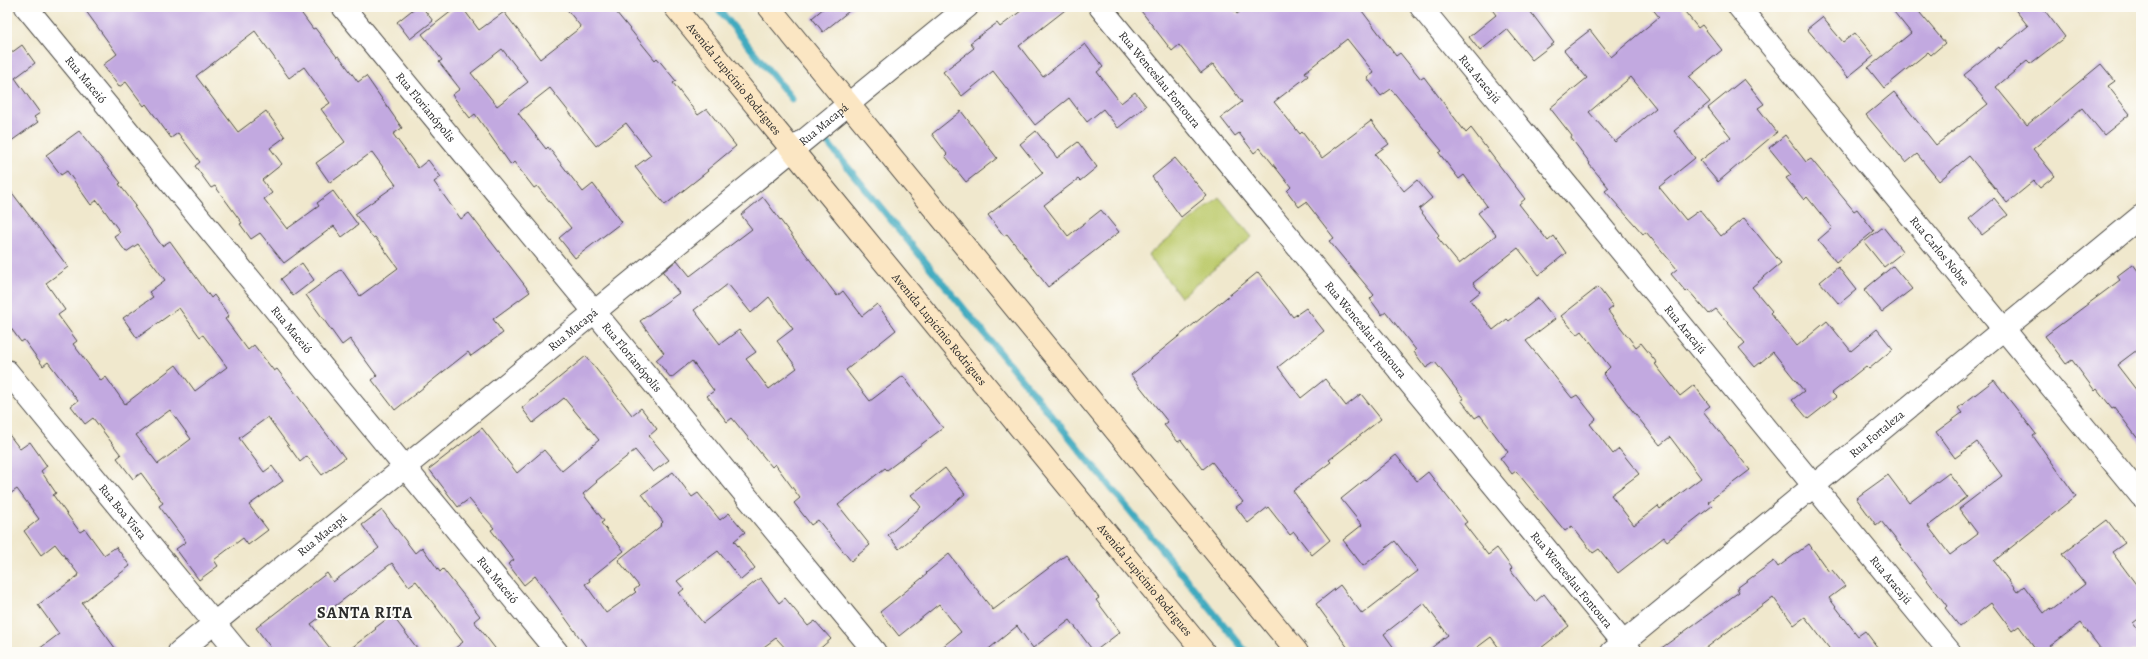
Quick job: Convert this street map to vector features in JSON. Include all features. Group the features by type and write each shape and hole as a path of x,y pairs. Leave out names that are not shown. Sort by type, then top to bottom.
{"street":[{"name":"Rua Maceió","path":"26,7 558,652"},
{"name":"Rua Florianópolis","path":"343,7 875,652"},
{"name":"Avenida Lupicínio Rodrigues","path":"675,7 1204,652"},
{"path":"769,7 1297,652"},
{"name":"Rua Macapá","path":"179,652 967,7"},
{"name":"Rua Wenceslau Fontoura","path":"1100,7 1622,649"},
{"name":"Rua Aracajú","path":"1421,7 1950,652"},
{"name":"Rua Carlos Nobre","path":"1738,7 2141,496"},
{"name":"Rua Fortaleza","path":"1622,649 1814,486 2141,216"},
{"name":"Rua Boa Vista","path":"7,370 238,652"}],"green space":[{"path":"1219,197 1252,237 1181,297 1148,255"}],"building":[{"path":"83,7 297,7 313,29 315,28 337,57 339,56 358,82 366,76 402,128 393,134 418,168 428,160 441,177 434,182 461,219 469,213 530,292 493,319 503,333 471,356 468,352 395,410 372,380 377,376 350,339 342,345 306,295 341,269 360,296 398,268 375,237 373,238 355,214 396,185 372,152 330,183 316,163 345,142 321,109 330,103 304,67 289,78 255,31 196,76 238,132 266,111 285,137 270,148 282,164 262,180 272,193 264,199 287,229 319,206 317,203 333,191 358,225 342,237 334,226 284,263 260,233 251,239 240,224 242,223 215,186 211,188 195,166 200,162 178,133 171,138 146,104 144,106 126,82 119,87 103,65 117,54"},
{"path":"416,7 422,7 433,21 410,39 397,22"},
{"path":"457,7 462,7 479,30 504,12 540,59 581,27 565,7 612,7 655,60 657,58 676,81 673,83 698,115 707,109 736,146 707,170 708,171 665,205 635,167 651,155 626,123 596,146 550,88 518,113 546,149 548,147 583,192 593,184 622,222 575,258 559,238 571,228 537,186 534,188 514,162 511,165 475,114 470,118 452,95 460,89 439,62 442,60 422,34","holes":["502,49 528,82 497,106 471,73"]},
{"path":"825,7 854,7 823,32 812,18"},
{"path":"1026,7 1069,7 1019,46 1043,77 1085,44 1103,67 1097,72 1121,103 1135,92 1146,106 1118,128 1103,109 1087,122 1069,98 1035,125 993,71 962,96 943,72 974,48 970,43 997,23 1000,27"},
{"path":"1138,7 1231,7 1237,14 1246,7 1359,7 1396,56 1400,53 1421,79 1424,77 1466,133 1471,128 1525,199 1519,204 1548,241 1554,236 1566,253 1539,275 1518,248 1473,283 1480,292 1470,300 1493,330 1507,319 1509,321 1538,298 1555,319 1526,341 1572,398 1577,395 1596,419 1590,424 1613,454 1619,449 1639,474 1611,495 1634,525 1658,506 1660,509 1701,478 1670,437 1660,445 1603,374 1610,367 1582,331 1577,335 1561,316 1598,287 1613,307 1608,311 1636,347 1641,343 1680,396 1694,385 1710,406 1703,411 1750,470 1708,502 1712,506 1667,541 1664,537 1618,573 1599,549 1593,553 1572,526 1565,531 1516,471 1512,474 1500,458 1508,452 1480,415 1475,418 1461,400 1464,399 1435,362 1426,368 1414,352 1416,350 1386,312 1382,315 1370,299 1374,295 1329,241 1334,238 1306,202 1299,207 1287,191 1291,187 1260,148 1254,153 1239,133 1235,136 1221,118 1242,102 1213,64 1201,73 1179,45 1172,51","holes":["1347,39 1374,73 1367,78 1381,96 1391,89 1442,151 1439,153 1459,179 1464,175 1487,206 1478,213 1496,235 1459,264 1437,237 1439,235 1419,209 1432,198 1417,180 1404,191 1375,154 1389,144 1371,121 1322,158 1302,132 1300,134 1274,102 1308,76 1305,72"]},
{"path":"1490,7 1527,7 1554,43 1532,60 1507,29 1480,51 1469,37 1496,15"},
{"path":"1651,7 1681,7 1698,28 1702,25 1722,50 1689,77 1710,102 1674,131 1695,158 1659,187 1686,220 1700,210 1721,236 1744,218 1781,263 1752,287 1772,311 1770,313 1797,346 1827,321 1851,351 1877,329 1893,349 1869,369 1866,366 1832,393 1836,397 1808,419 1792,400 1804,391 1773,352 1755,367 1739,348 1745,343 1716,309 1709,314 1688,290 1686,292 1671,274 1677,269 1646,232 1643,234 1605,191 1609,188 1589,164 1590,163 1571,138 1572,136 1550,108 1587,78 1564,50 1590,30 1611,57 1659,17","holes":["1631,77 1656,108 1615,142 1589,112"]},
{"path":"1890,7 1915,7 1945,43 1931,55 1928,52 1884,88 1868,68 1911,33"},
{"path":"2013,7 2042,7 2065,37 2030,64 2027,61 1996,87 2027,125 2101,64 2115,81 2108,86 2130,114 2104,135 2082,108 2033,149 2055,176 2040,188 2034,181 2007,203 1969,156 1939,181 1917,154 1906,163 1866,115 1894,92 1936,145 1988,104 1964,75 1999,47 2000,49 2028,26"},
{"path":"1822,17 1843,42 1855,33 1874,56 1848,77 1807,29"},
{"path":"22,45 35,63 15,78 40,113 34,117 38,122 7,144 7,56"},
{"path":"1744,79 1764,104 1758,108 1777,132 1718,182 1700,161 1731,137 1708,108"},
{"path":"961,111 997,158 966,182 945,156 947,154 932,134"},
{"path":"79,131 121,183 119,184 136,206 134,207 162,246 170,241 211,298 214,295 229,316 225,319 248,350 254,345 274,371 277,369 345,458 322,475 307,456 300,462 268,417 239,438 264,472 272,466 283,481 249,505 268,530 248,545 243,538 214,560 218,566 199,580 176,549 186,542 159,506 163,503 141,473 133,479 117,458 121,455 93,418 85,424 71,406 78,401 48,362 43,366 24,340 21,342 7,323 7,186 68,267 46,283 65,310 58,315 77,341 73,344 101,381 106,377 125,404 176,365 195,391 227,367 203,335 200,337 179,308 137,338 123,318 153,297 149,292 165,280 138,244 126,252 114,236 120,232 97,200 91,205 67,171 61,175 46,155","holes":["170,410 191,439 158,464 136,435"]},
{"path":"1036,131 1057,158 1078,142 1097,167 1080,181 1078,179 1044,205 1068,236 1101,210 1119,232 1048,287 1007,234 1004,236 988,215 1043,173 1020,144"},
{"path":"1785,135 1806,162 1811,159 1854,211 1857,209 1874,231 1836,262 1818,240 1832,228 1807,197 1804,200 1786,178 1791,175 1769,148"},
{"path":"1175,158 1207,196 1181,217 1152,177"},
{"path":"763,197 837,296 843,291 862,316 877,304 896,330 846,370 870,401 903,376 943,428 887,470 885,468 838,505 870,545 851,561 818,520 811,525 794,503 800,498 775,464 772,467 732,418 727,422 707,396 714,391 692,361 671,378 656,360 664,353 640,321 679,293 663,272 677,260 690,276 752,229 741,215","holes":["728,284 751,313 769,297 793,329 777,341 797,368 769,389 746,359 756,352 739,330 720,344 694,310"]},
{"path":"1994,198 2008,215 1982,235 1969,219"},
{"path":"1883,227 1903,252 1884,267 1864,242"},
{"path":"302,263 314,280 293,296 281,279"},
{"path":"2133,264 2141,275 2141,347 2117,365 2141,396 2141,443 2114,407 2112,408 2097,389 2095,391 2072,360 2066,364 2045,336 2120,280 2117,276"},
{"path":"1893,266 1912,289 1882,312 1864,290"},
{"path":"1838,267 1856,290 1839,304 1820,282"},
{"path":"1258,272 1293,317 1306,308 1324,331 1278,367 1301,398 1325,379 1346,406 1361,394 1381,419 1329,460 1331,462 1293,491 1330,540 1312,555 1294,532 1290,535 1268,507 1248,523 1236,507 1243,502 1212,462 1203,469 1181,440 1178,442 1164,425 1168,422 1131,375"},
{"path":"586,356 632,415 641,408 657,429 649,436 669,460 653,472 635,450 596,481 597,482 583,494 604,521 601,523 624,551 589,579 590,581 585,584 606,613 636,592 634,590 639,586 618,560 662,525 661,524 663,522 642,494 673,472 692,497 698,493 720,520 729,513 745,532 734,541 755,568 741,580 718,551 677,581 684,589 679,593 703,623 760,578 779,603 785,598 808,626 815,621 831,639 816,652 789,652 776,638 757,652 590,652 535,576 524,585 508,564 514,560 491,530 494,528 469,499 458,507 429,469 482,428 517,473 544,450 562,471 599,440 564,398 533,423 522,408"},
{"path":"1994,380 2036,434 2033,436 2076,496 1994,561 2017,592 2024,586 2044,613 2050,608 2051,610 2085,584 2062,554 2107,520 2125,543 2112,552 2141,591 2141,617 2133,623 2141,634 2141,652 2103,652 2081,623 2042,652 2038,652 2019,626 2012,631 1991,603 1960,627 1945,608 1947,606 1881,521 1876,525 1856,498 1888,475 1909,503 1949,473 1967,497 1928,526 1950,555 1978,534 1959,509 2002,476 1977,442 1955,458 1936,432 1962,413 1958,408"},
{"path":"7,432 20,449 30,442 47,466 41,471 56,493 53,495 80,532 85,529 104,555 116,547 130,566 82,603 118,652 35,652 59,634 38,605 79,575 55,544 41,555 24,531 39,519 17,489 7,496"},
{"path":"1396,455 1417,481 1428,472 1467,522 1464,524 1488,555 1497,548 1512,568 1510,570 1535,602 1544,594 1569,626 1536,652 1502,652 1491,637 1471,652 1426,652 1448,635 1424,603 1384,634 1397,652 1351,652 1316,604 1340,585 1362,614 1418,571 1395,541 1363,566 1343,540 1362,525 1341,499"},
{"path":"945,468 965,494 899,549 888,535 921,507 911,495"},
{"path":"382,510 415,553 422,547 440,572 443,569 480,616 474,621 498,652 450,652 463,642 416,581 409,586 392,563 311,624 333,652 274,652 256,628 327,573 333,582 379,548 362,525"},
{"path":"1809,544 1829,572 1832,570 1845,586 1829,598 1858,636 1865,631 1881,652 1832,652 1805,617 1794,625 1773,597 1701,652 1656,652 1739,592 1737,588 1774,561 1778,567"},
{"path":"949,554 993,610 1066,555 1099,598 1096,600 1120,632 1094,652 1070,620 1033,648 1017,626 985,652 936,652 961,632 939,604 899,636 880,612"},
{"path":"392,615 420,652 346,652 376,629 375,628"}],"waterway":[{"path":"717,7 792,99"},
{"path":"827,142 1246,652"}],"district":[{"name":"SANTA RITA","path":"365,613"}]}
